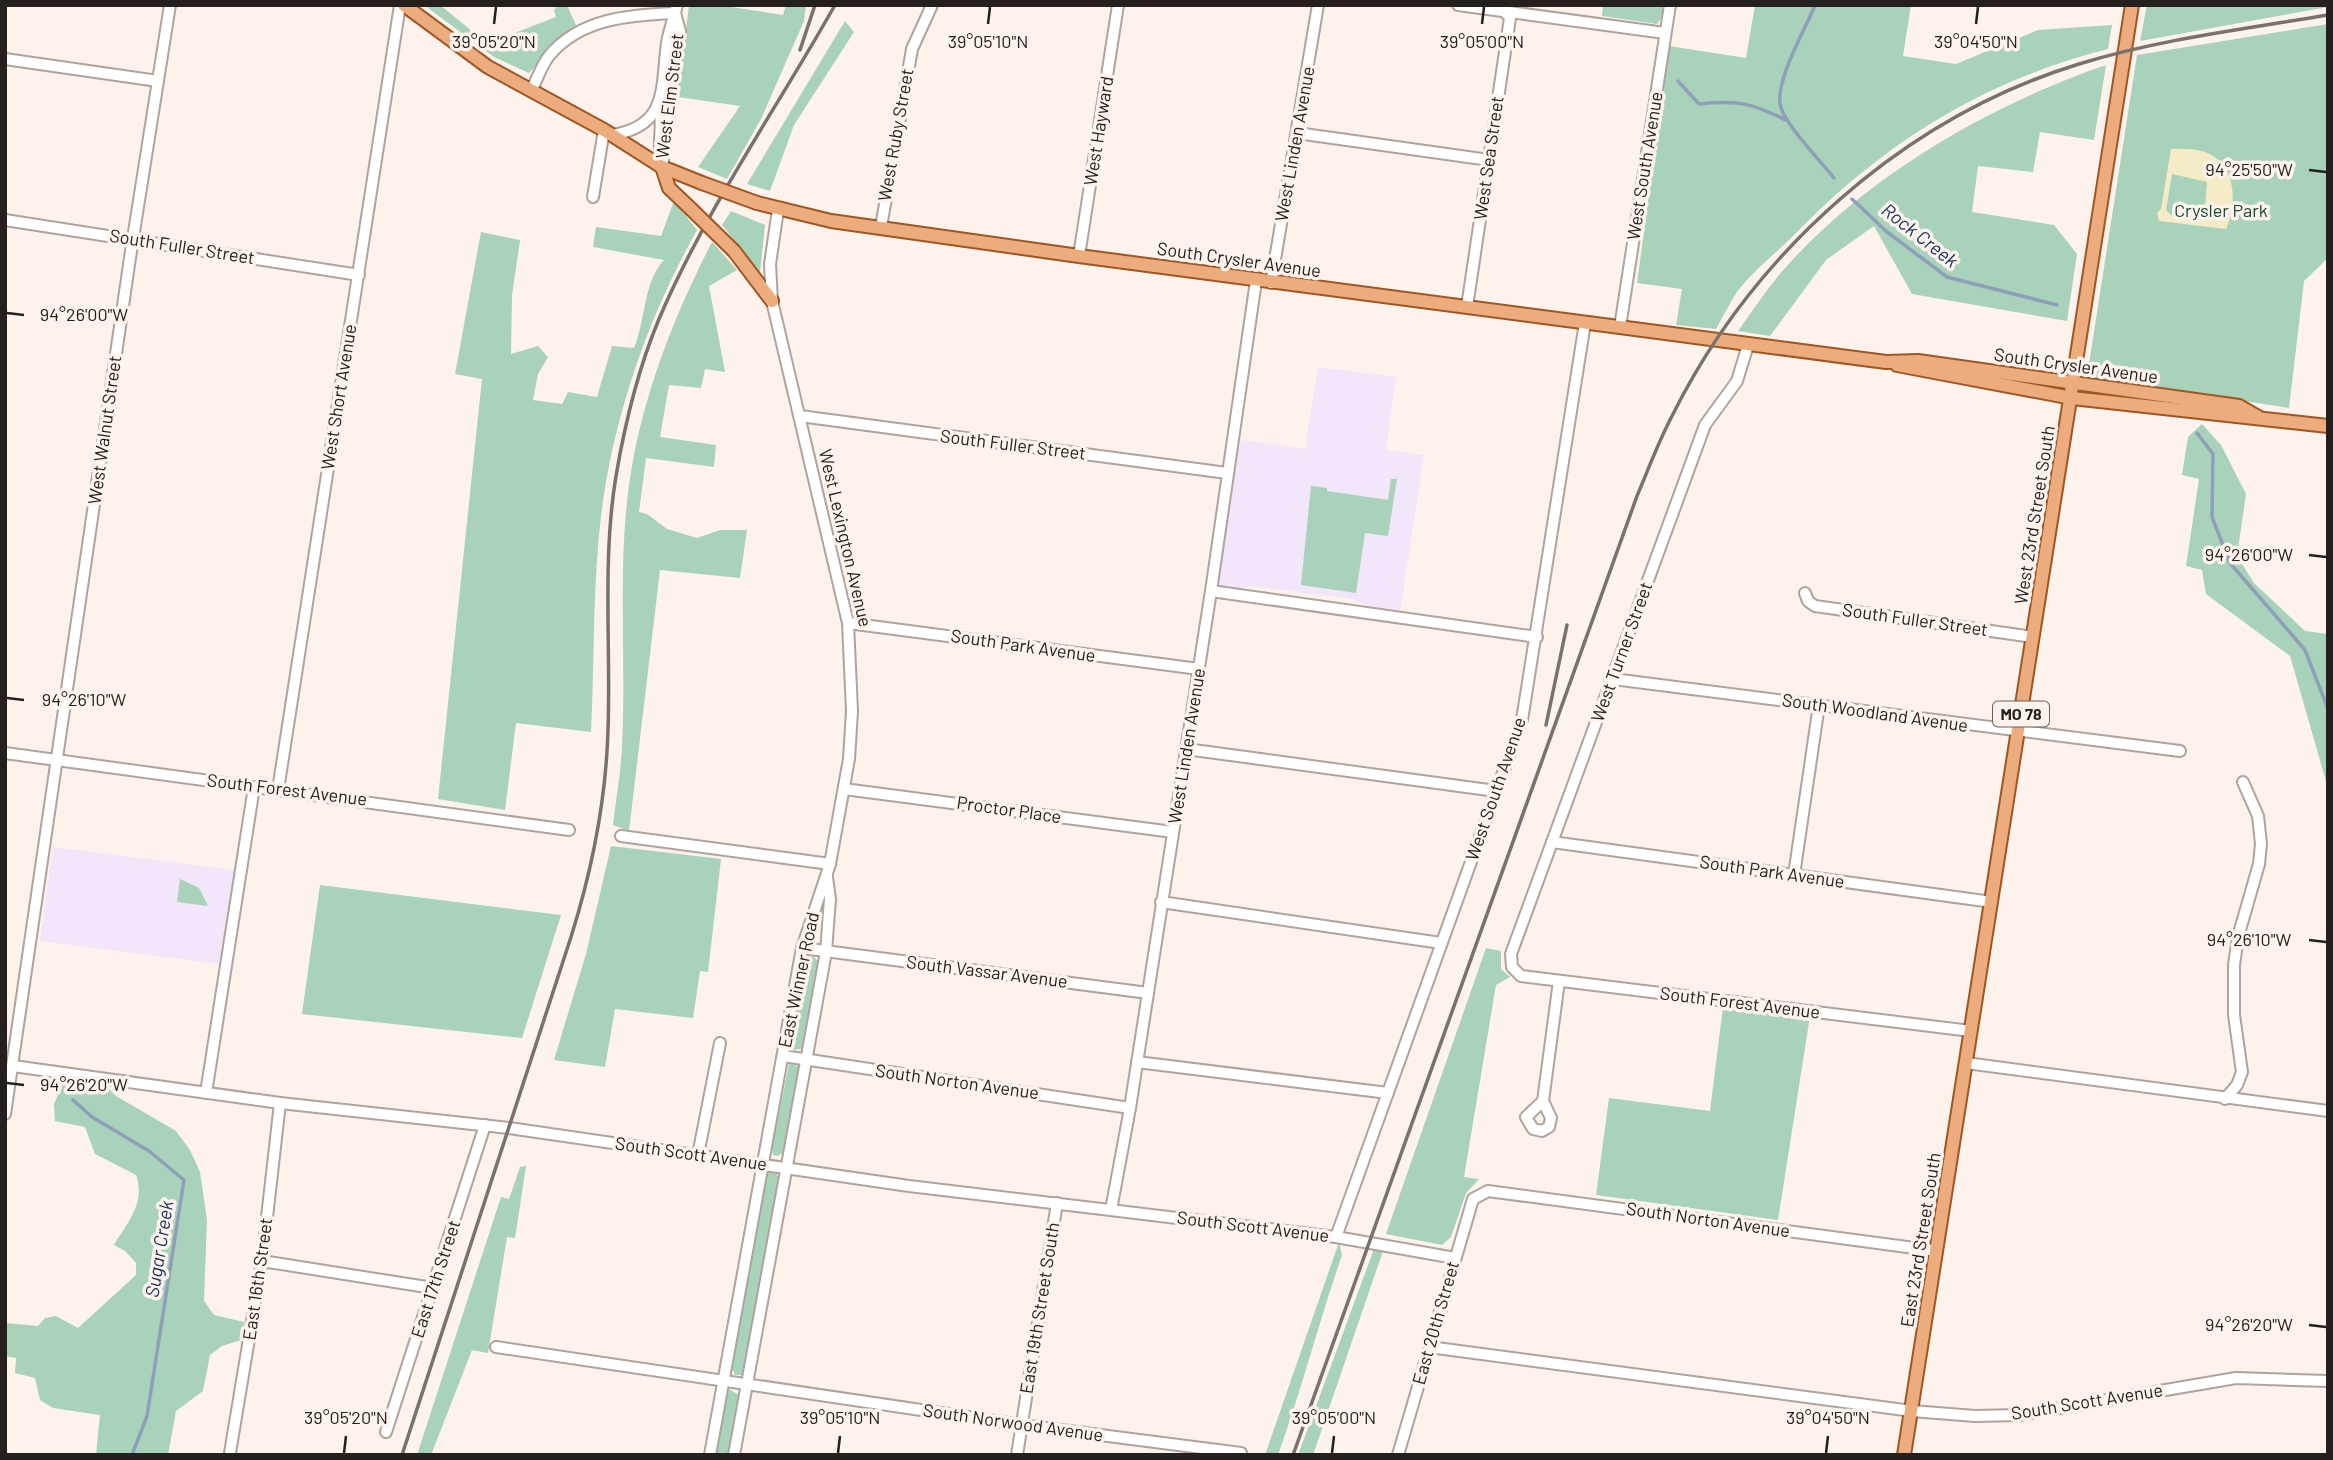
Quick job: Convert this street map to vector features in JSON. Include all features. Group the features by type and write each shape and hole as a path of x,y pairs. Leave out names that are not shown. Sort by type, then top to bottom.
{"main road":[{"path":"402,5 488,67 608,133"},
{"name":"West 23rd Street South","path":"1971,1031 2132,5"},
{"name":"South Crysler Avenue","path":"608,133 663,167 702,183 778,210 831,221 1256,281 1748,345 1886,362 1918,361 2239,406 2258,417"},
{"path":"663,167 669,188 734,251 772,301"},
{"name":"South Crysler Avenue","path":"1886,362 1917,371 2072,398 2328,426"},
{"name":"East 23rd Street South","path":"1905,1455 1971,1031"}],"street":[{"name":"West Walnut Street","path":"5,1114 133,239 170,5"},
{"name":"West Short Avenue","path":"278,790 402,5"},
{"name":"West Ruby Street","path":"881,227 912,49 932,5"},
{"name":"West Hayward","path":"1079,256 1118,5"},
{"name":"West Linden Avenue","path":"1271,283 1318,5"},
{"path":"1458,5 1665,33"},
{"name":"West South Avenue","path":"1620,327 1670,5"},
{"path":"531,91 549,56 583,27 629,15 676,9"},
{"name":"West Elm Street","path":"663,167 657,146 662,116 659,107 668,33 676,9"},
{"name":"West Elm Street","path":"663,167 680,31 676,9"},
{"name":"West Sea Street","path":"1467,307 1510,18 1504,11"},
{"path":"5,59 158,81"},
{"name":"West Elm Street","path":"608,133 641,127 659,107"},
{"path":"1297,132 1489,160"},
{"path":"593,197 608,133"},
{"name":"West Lexington Avenue","path":"778,210 770,264 772,301 848,622 852,650 852,711 844,789 827,877"},
{"name":"South Fuller Street","path":"5,220 359,275"},
{"name":"West Linden Avenue","path":"1111,1210 1130,1108 1212,592 1256,281"},
{"name":"West South Avenue","path":"1336,1237 1522,720 1585,323"},
{"name":"West Turner Street","path":"1513,967 1511,954 1706,425 1737,380 1748,345"},
{"name":"South Fuller Street","path":"800,416 1227,473"},
{"path":"1212,592 1537,637"},
{"name":"South Fuller Street","path":"1805,593 1808,601 1815,606 2033,637"},
{"name":"South Park Avenue","path":"848,622 1199,669"},
{"name":"South Woodland Avenue","path":"1612,679 2018,733 2035,731 2180,751"},
{"path":"1794,875 1819,705"},
{"path":"1186,749 1496,791"},
{"name":"South Forest Avenue","path":"5,753 569,830"},
{"path":"2225,1099 2237,1085 2242,1072 2234,1015 2234,965 2238,937 2259,864 2261,844 2258,816 2243,782"},
{"path":"206,1093 254,787"},
{"name":"Proctor Place","path":"844,789 1173,832"},
{"path":"621,836 830,864"},
{"name":"South Park Avenue","path":"1552,842 1992,902"},
{"name":"East Winner Road","path":"710,1455 802,948 812,912 827,877"},
{"name":"East Winner Road","path":"734,1455 826,952 830,899 827,877"},
{"path":"1161,902 1441,943"},
{"name":"South Vassar Avenue","path":"802,948 1148,993"},
{"name":"South Forest Avenue","path":"1513,967 1521,976 1971,1031"},
{"path":"1543,1101 1559,981"},
{"path":"698,1155 720,1043"},
{"name":"South Norton Avenue","path":"783,1056 1130,1108"},
{"path":"1137,1062 1388,1093"},
{"path":"1966,1063 2328,1111"},
{"name":"South Scott Avenue","path":"13,1066 280,1103 485,1125 763,1165 1336,1237 1455,1258"},
{"name":"East 16th Street","path":"230,1453 262,1261 280,1103"},
{"name":"East 17th Street","path":"386,1432 485,1125"},
{"name":"South Norton Avenue","path":"1479,1193 1488,1191 1937,1251"},
{"name":"East 20th Street","path":"1398,1455 1473,1199 1479,1193"},
{"name":"East 19th Street South","path":"1017,1455 1057,1203"},
{"path":"262,1261 433,1287"},
{"name":"South Norwood Avenue","path":"496,1347 1022,1425 1241,1452"},
{"name":"South Scott Avenue","path":"1429,1347 1912,1411 1975,1416 2019,1415 2236,1378 2328,1381"}],"shaded area":[{"path":"1318,367 1396,377 1386,450 1424,455 1400,611 1364,605 1353,599 1250,586 1241,589 1220,586 1218,582 1240,442 1245,440 1305,449"},
{"path":"53,847 234,870 219,964 40,941"}],"green space":[{"path":"424,5 440,5 483,40 489,35 491,42 556,17 554,10 559,5 567,5 576,25 529,73 494,57"},
{"path":"689,5 718,5 783,15 786,5 806,5 804,21 761,119 727,179 698,167 740,106 678,97"},
{"path":"1603,5 1663,5 1661,19 1657,24 1602,16"},
{"path":"1755,5 1911,5 1903,56 1956,64 2038,30 2112,25 2108,49 2062,62 1977,98 1899,144 1862,172 1750,277 1737,292 1716,329 1676,325 1682,289 1637,283 1669,46 1746,58"},
{"path":"2147,5 2328,5 2328,7 2140,41"},
{"path":"845,21 854,32 794,125 770,191 747,184"},
{"name":"Crysler Park","path":"2328,24 2328,258 2304,281 2289,408 2087,377 2137,55"},
{"path":"2106,65 2094,140 2040,132 2033,172 1978,166 1972,212 2054,225 2077,254 2067,321 1912,294 1874,226 1826,260 1770,336 1738,331 1779,275 1812,240 1848,207 1887,177 1972,124 2061,82"},
{"path":"674,201 697,230 651,325 628,391 610,459 597,553 591,732 516,723 505,810 438,799 482,379 455,374 481,232 520,240 512,295 511,354 538,346 548,357 538,374 533,400 562,404 568,392 597,397 612,346 634,348 648,290 664,260 593,247 596,227 661,236"},
{"path":"731,211 765,225 760,272 722,225"},
{"path":"712,242 737,270 709,286 725,372 705,369 701,388 669,385 660,437 716,445 714,467 646,458 639,512 647,514 667,529 697,538 720,530 747,530 740,578 660,570 629,831 613,825 622,746 623,564 628,491 640,427 656,373 687,293"},
{"path":"2202,424 2221,445 2246,494 2237,556 2254,583 2305,631 2328,634 2328,788 2290,656 2206,594 2202,570 2186,566 2199,479 2182,475 2188,437"},
{"path":"1391,479 1397,479 1388,536 1365,533 1356,593 1301,585 1311,486 1388,500"},
{"path":"611,846 721,859 708,972 700,971 693,1018 615,1009 605,1067 554,1060 586,954"},
{"path":"180,879 199,888 208,906 177,902"},
{"path":"320,885 561,915 522,1038 302,1014"},
{"path":"1486,948 1501,951 1501,969 1510,977 1496,985 1464,1177 1479,1179 1466,1193 1451,1237 1442,1245 1386,1234"},
{"path":"813,956 819,962 802,1049 793,1050 791,1043 806,960"},
{"path":"1723,1007 1810,1016 1778,1220 1596,1195 1609,1098 1710,1111"},
{"path":"789,1064 798,1066 799,1070 784,1152 778,1156 773,1155 772,1147"},
{"path":"65,1079 104,1084 116,1096 176,1131 190,1150 200,1172 207,1220 204,1301 214,1315 244,1322 241,1340 222,1346 210,1355 203,1391 176,1411 168,1455 96,1455 100,1415 53,1408 40,1400 35,1378 15,1373 16,1358 5,1356 5,1323 38,1326 45,1318 56,1316 78,1328 136,1275 136,1263 125,1251 114,1245 137,1203 139,1194 136,1175 95,1154 85,1127 55,1121 54,1104"},
{"path":"526,1166 515,1238 507,1237 488,1353 472,1350 431,1455 417,1455 501,1197 509,1199 520,1167"},
{"path":"775,1170 779,1179 743,1371 742,1375 735,1375 731,1366 767,1174"},
{"path":"1339,1242 1342,1255 1287,1430 1278,1455 1265,1455"},
{"path":"1374,1249 1383,1251 1313,1455 1298,1455"},
{"path":"729,1389 739,1395 728,1455 715,1455"}],"sand":[{"path":"2171,149 2205,152 2223,165 2232,185 2233,196 2226,229 2159,221 2157,213 2161,209","holes":["2172,174 2207,182 2204,220 2171,215 2166,210"]}],"waterway":[{"path":"1815,5 1787,67 1780,103 1787,120 1834,178"},
{"path":"1678,81 1699,104 1744,104 1786,120"},
{"name":"Rock Creek","path":"1852,199 1887,232 1947,277 2057,305"},
{"name":"Rock Creek","path":"2197,433 2213,454 2212,517 2230,563 2305,650 2328,709"},
{"name":"Sugar Creek","path":"73,1100 92,1117 149,1151 184,1180 147,1416 132,1455"}],"railway":[{"path":"800,50 815,5"},
{"path":"402,1455 571,937 591,861 607,757 609,540 616,476 633,396 651,338 677,279 742,160 835,5"},
{"path":"1293,1455 1637,496 1671,418 1705,358 1744,301 1789,248 1839,200 1894,156 1952,119 2014,88 2079,64 2140,48 2328,15"},
{"path":"1546,725 1567,625"}]}
